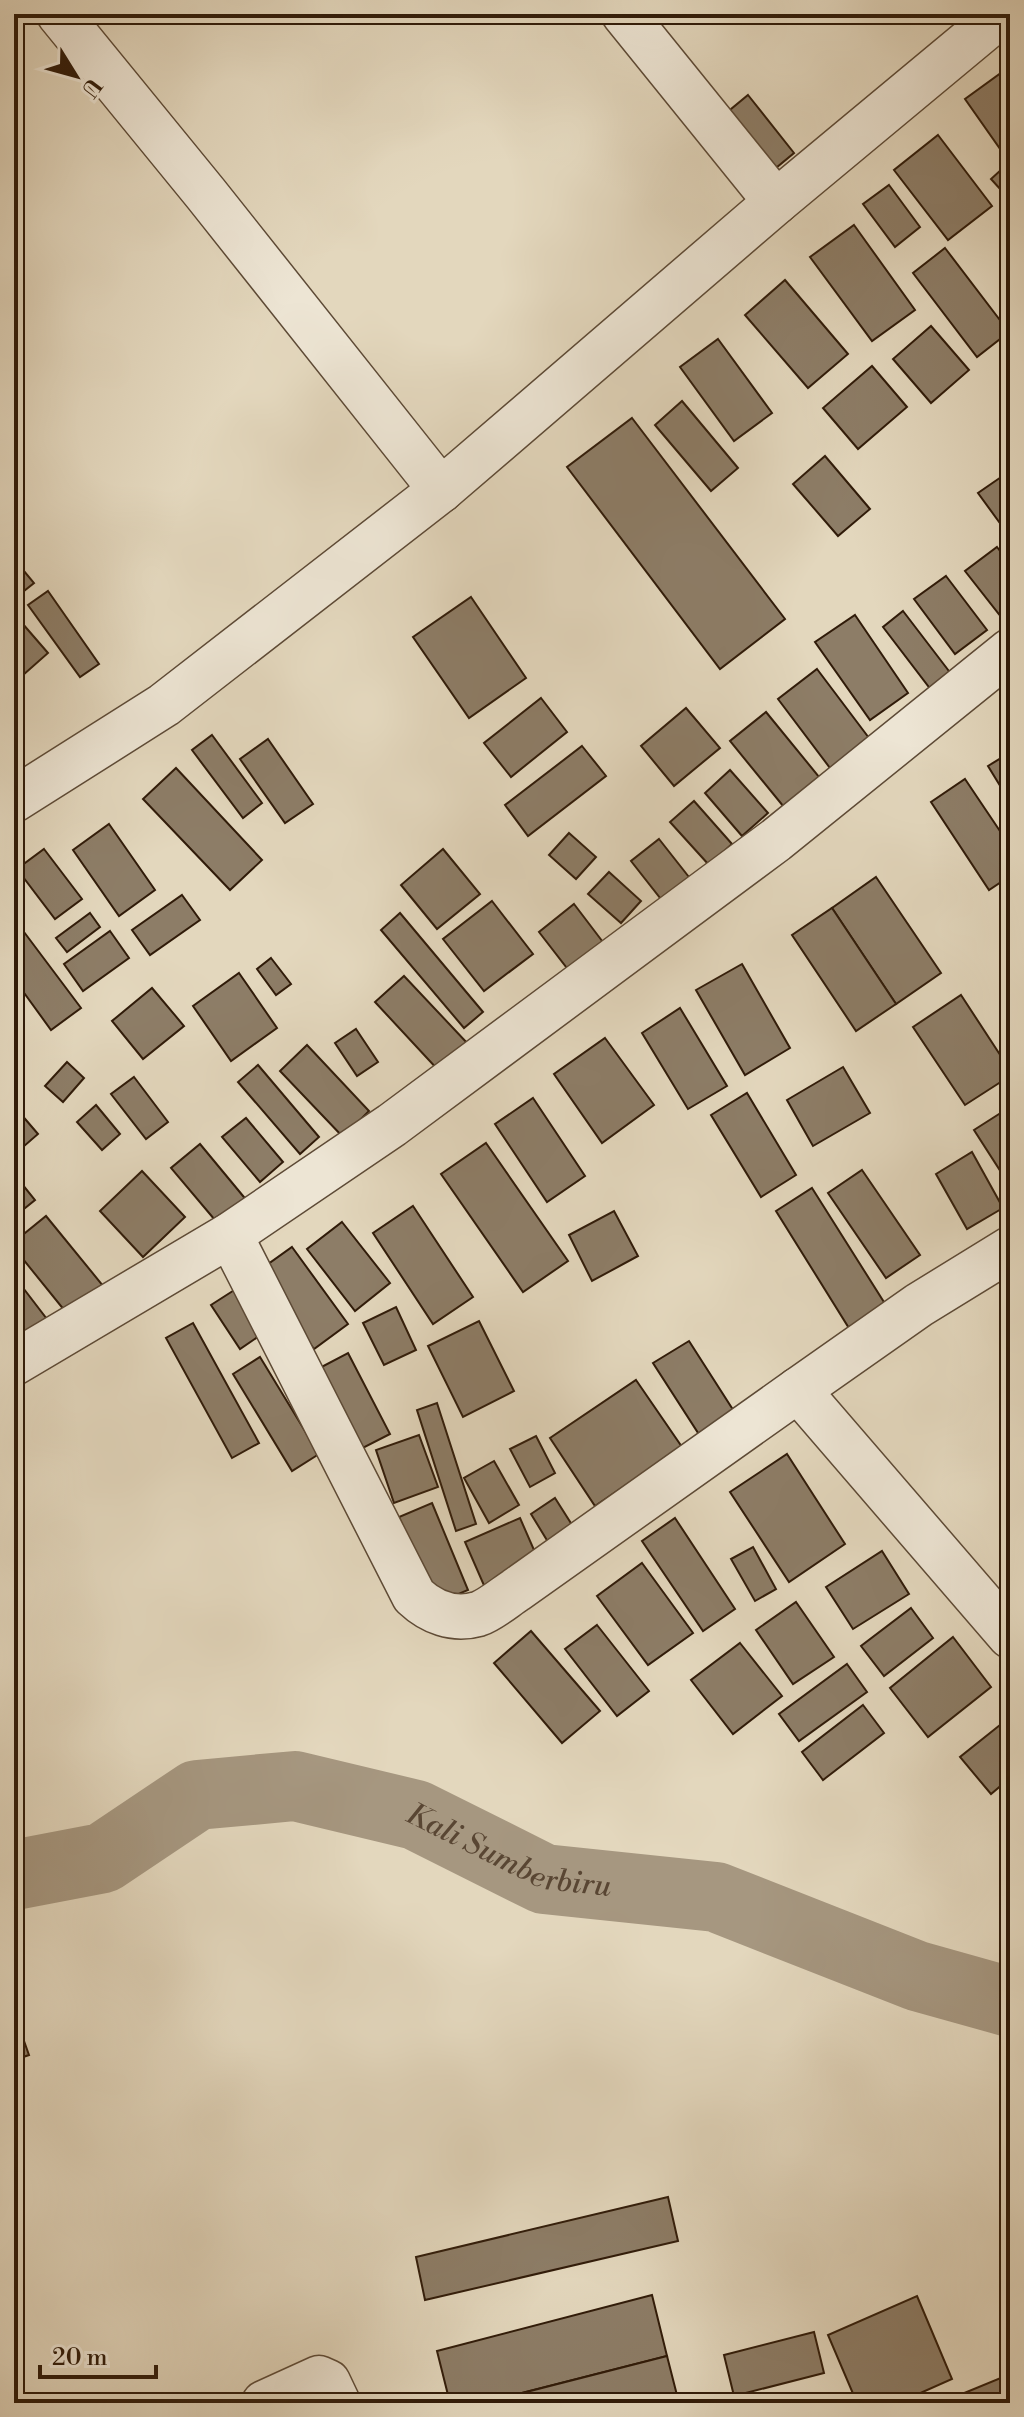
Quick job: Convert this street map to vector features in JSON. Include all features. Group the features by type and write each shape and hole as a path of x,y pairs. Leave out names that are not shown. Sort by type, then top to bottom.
{"street":[{"path":"59,14 441,490"},
{"path":"624,14 776,202"},
{"path":"14,800 164,705 441,490 776,202 1002,14"},
{"path":"14,1363 230,1235 392,1125 764,849 1010,651"},
{"path":"230,1235 414,1596 431,1611 455,1615 478,1614 516,1590 919,1305 1010,1249"},
{"path":"798,1390 1010,1636"},
{"path":"264,2403 319,2378 328,2382 338,2403"}],"building":[{"path":"1005,70 1010,78 1010,163 965,99"},
{"path":"748,95 794,153 765,177 719,119"},
{"path":"938,135 992,206 948,240 894,170"},
{"path":"1002,169 1010,179 1010,200 991,179"},
{"path":"889,185 920,227 895,247 863,204"},
{"path":"854,225 915,310 872,341 810,257"},
{"path":"945,248 1009,332 977,357 913,273"},
{"path":"785,280 848,354 808,388 745,315"},
{"path":"931,326 969,370 931,403 893,359"},
{"path":"718,339 772,413 734,441 680,367"},
{"path":"872,366 907,407 858,449 823,408"},
{"path":"682,401 738,468 711,491 655,425"},
{"path":"632,418 785,619 720,669 567,467"},
{"path":"825,456 870,509 838,536 793,484"},
{"path":"1004,475 1010,483 1010,537 978,493"},
{"path":"997,547 1010,564 1010,612 1002,618 965,571"},
{"path":"14,559 34,583 14,599"},
{"path":"946,576 987,630 955,654 914,599"},
{"path":"48,591 99,664 80,677 28,605"},
{"path":"471,597 526,678 469,718 413,637"},
{"path":"903,611 955,679 935,695 883,627"},
{"path":"855,615 908,693 870,720 815,642"},
{"path":"22,623 48,653 14,683 14,630"},
{"path":"817,669 872,742 833,772 778,699"},
{"path":"541,698 567,732 511,777 484,743"},
{"path":"686,708 720,748 674,786 641,746"},
{"path":"766,712 824,783 788,812 730,741"},
{"path":"212,735 262,803 243,818 192,750"},
{"path":"268,739 313,804 285,823 240,759"},
{"path":"582,746 606,776 528,836 505,805"},
{"path":"1006,755 1010,762 1010,802 988,766"},
{"path":"176,768 262,860 230,890 143,799"},
{"path":"730,770 768,813 742,836 705,793"},
{"path":"965,779 1010,846 1010,876 989,890 931,802"},
{"path":"694,801 732,844 709,865 670,822"},
{"path":"109,824 155,890 119,916 73,850"},
{"path":"569,833 596,857 576,879 549,855"},
{"path":"659,839 696,886 668,908 631,861"},
{"path":"44,849 82,899 55,919 17,869"},
{"path":"443,849 480,894 437,929 401,885"},
{"path":"609,872 641,901 621,923 588,894"},
{"path":"876,877 941,973 896,1004 832,908"},
{"path":"182,895 200,920 150,955 132,930"},
{"path":"492,901 533,954 484,991 443,939"},
{"path":"574,904 612,954 577,981 539,932"},
{"path":"832,908 896,1004 856,1031 792,935"},
{"path":"90,913 100,927 67,952 56,938"},
{"path":"400,913 483,1012 464,1028 381,930"},
{"path":"110,931 129,958 83,991 64,964"},
{"path":"24,932 81,1008 51,1030 14,979 14,939"},
{"path":"271,958 291,984 276,995 257,969"},
{"path":"742,964 790,1048 745,1075 696,990"},
{"path":"239,973 277,1028 231,1061 193,1006"},
{"path":"404,976 469,1045 440,1072 375,1002"},
{"path":"152,988 184,1026 143,1059 112,1021"},
{"path":"961,995 1010,1070 1010,1076 965,1105 913,1027"},
{"path":"680,1008 727,1086 688,1109 642,1033"},
{"path":"356,1029 378,1062 357,1076 335,1043"},
{"path":"605,1038 654,1105 602,1143 554,1074"},
{"path":"307,1045 369,1111 343,1137 280,1071"},
{"path":"67,1062 84,1078 63,1102 45,1086"},
{"path":"258,1065 319,1137 300,1154 238,1082"},
{"path":"843,1067 870,1113 813,1146 787,1100"},
{"path":"134,1077 168,1122 146,1139 111,1094"},
{"path":"747,1093 796,1175 761,1197 711,1115"},
{"path":"533,1098 585,1176 547,1202 495,1124"},
{"path":"96,1105 120,1134 102,1150 77,1122"},
{"path":"14,1106 38,1134 15,1154 14,1153"},
{"path":"1010,1107 1010,1186 974,1130"},
{"path":"246,1118 283,1162 260,1182 222,1137"},
{"path":"486,1143 568,1261 523,1292 441,1174"},
{"path":"200,1144 248,1202 220,1226 171,1168"},
{"path":"972,1152 1003,1208 967,1229 936,1174"},
{"path":"862,1170 920,1255 886,1278 828,1193"},
{"path":"142,1171 185,1217 143,1257 100,1211"},
{"path":"14,1174 35,1200 14,1217"},
{"path":"812,1188 894,1318 857,1341 776,1211"},
{"path":"413,1206 473,1297 433,1324 373,1233"},
{"path":"614,1211 638,1256 592,1281 569,1235"},
{"path":"46,1216 104,1287 69,1316 14,1248 14,1242"},
{"path":"342,1222 390,1283 355,1311 307,1249"},
{"path":"292,1247 348,1324 314,1349 257,1272"},
{"path":"14,1276 56,1331 14,1354"},
{"path":"239,1287 268,1330 240,1349 211,1305"},
{"path":"396,1307 416,1350 384,1365 363,1323"},
{"path":"479,1321 514,1391 463,1417 428,1346"},
{"path":"193,1323 259,1443 232,1458 166,1338"},
{"path":"689,1341 737,1416 702,1439 653,1363"},
{"path":"348,1353 390,1434 353,1453 312,1372"},
{"path":"260,1357 319,1454 292,1471 233,1374"},
{"path":"636,1380 682,1447 595,1506 550,1438"},
{"path":"437,1403 476,1524 456,1531 417,1410"},
{"path":"419,1435 438,1487 394,1503 376,1450"},
{"path":"536,1436 555,1473 530,1487 510,1449"},
{"path":"787,1454 845,1544 789,1582 730,1492"},
{"path":"494,1461 519,1505 489,1523 464,1478"},
{"path":"555,1498 581,1539 556,1555 531,1514"},
{"path":"432,1503 468,1590 435,1604 399,1517"},
{"path":"520,1518 541,1566 486,1590 465,1542"},
{"path":"675,1518 735,1609 703,1631 642,1541"},
{"path":"753,1547 776,1589 755,1601 731,1559"},
{"path":"882,1551 909,1594 853,1629 826,1587"},
{"path":"642,1563 693,1633 648,1665 597,1596"},
{"path":"796,1602 834,1657 793,1684 756,1630"},
{"path":"911,1608 933,1638 884,1676 861,1646"},
{"path":"597,1625 649,1691 617,1716 565,1649"},
{"path":"531,1631 600,1711 562,1743 494,1663"},
{"path":"953,1637 991,1687 928,1737 890,1688"},
{"path":"740,1643 782,1696 733,1734 691,1680"},
{"path":"847,1664 867,1692 799,1741 779,1714"},
{"path":"863,1705 884,1733 823,1780 802,1752"},
{"path":"1010,1717 1010,1778 991,1794 960,1757"},
{"path":"14,2013 29,2055 14,2060"},
{"path":"668,2197 678,2241 425,2300 416,2257"},
{"path":"652,2295 667,2356 483,2403 450,2403 437,2351"},
{"path":"917,2296 952,2379 898,2403 857,2403 828,2335"},
{"path":"814,2332 824,2373 734,2396 724,2355"},
{"path":"667,2356 679,2403 483,2403"},
{"path":"1003,2377 1010,2403 940,2403"}],"waterway":[{"name":"Kali Sumberbiru","path":"14,1875 103,1858 197,1795 295,1786 416,1815 544,1879 716,1897 917,1976 1010,2002"}]}
